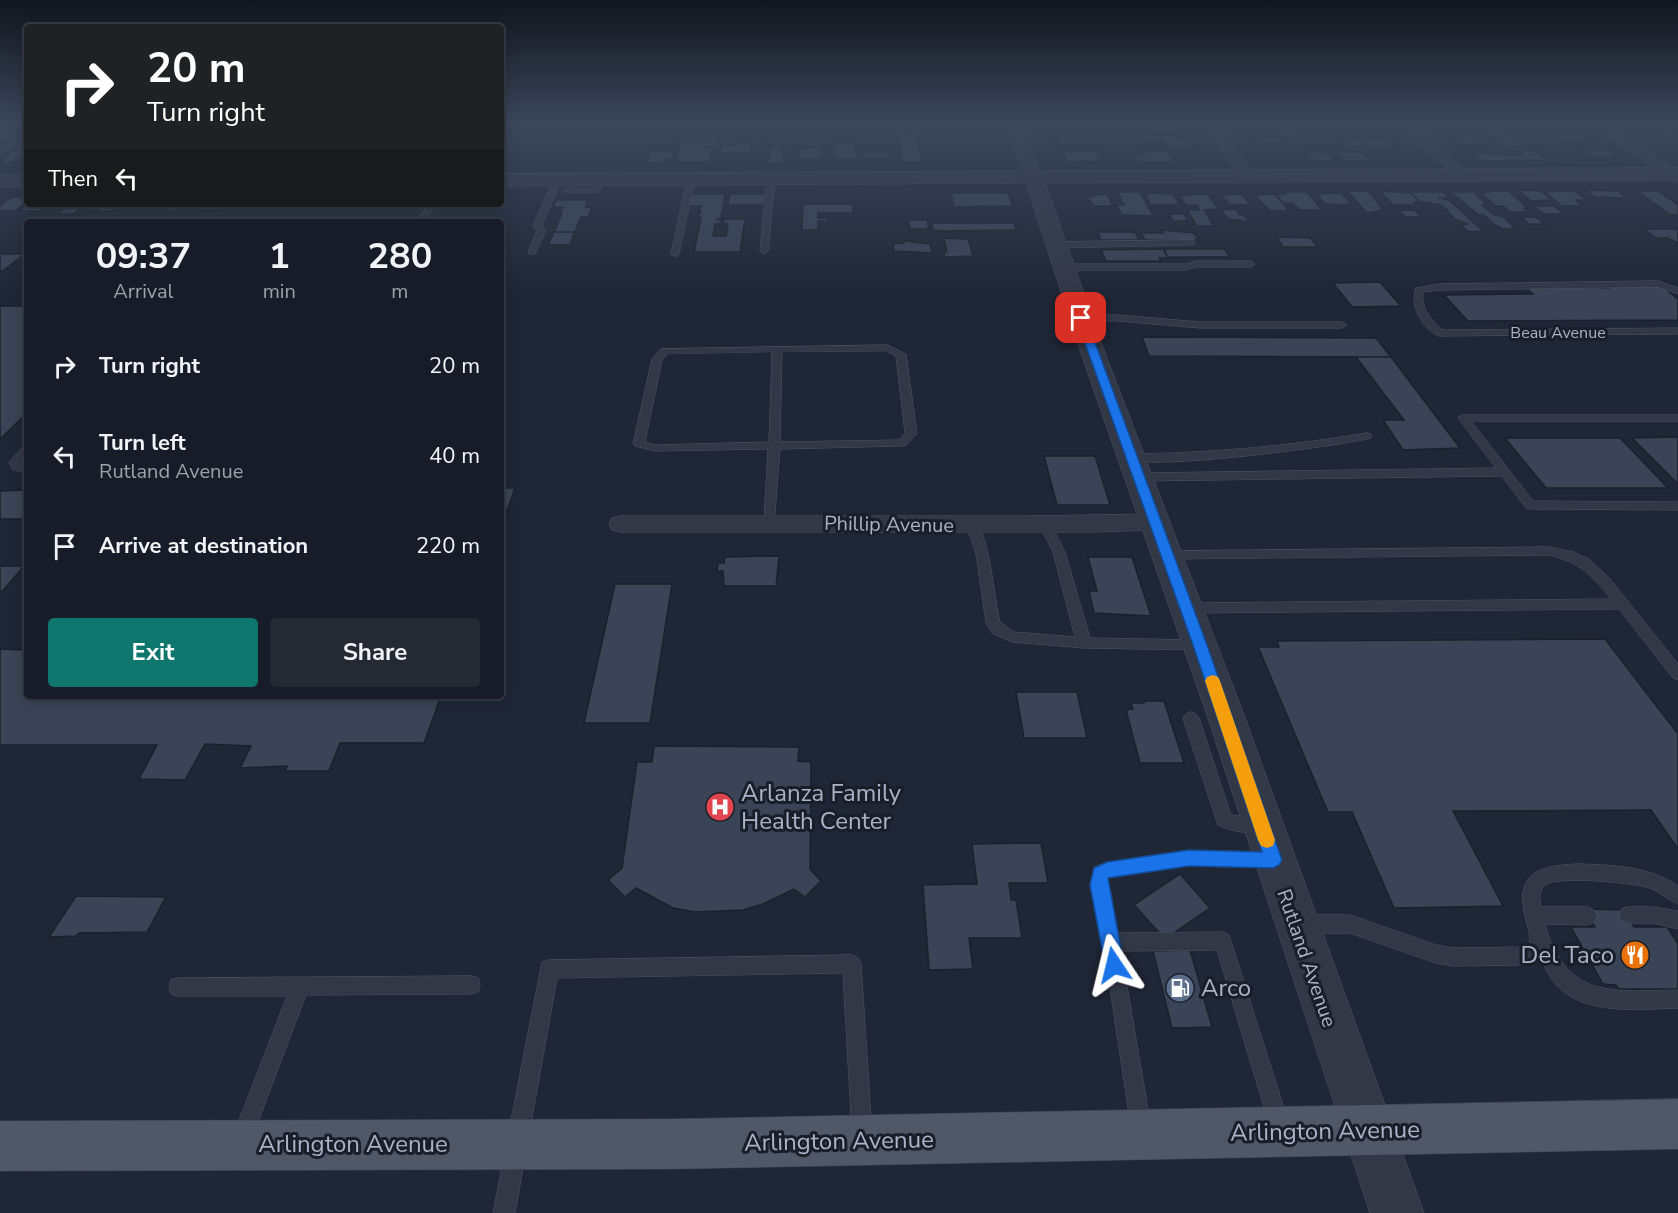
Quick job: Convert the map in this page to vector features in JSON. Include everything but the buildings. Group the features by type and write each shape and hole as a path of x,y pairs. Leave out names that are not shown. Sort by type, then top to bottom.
{"main road":[{"name":"Arlington Avenue","path":"0,1146 862,1140 1678,1124"}],"street":[{"path":"521,182 562,185 584,182"},
{"name":"Rutland Avenue","path":"1035,182 1058,256 1187,608 1397,1213"},
{"name":"Phillip Avenue","path":"621,525 770,522 1046,526 1156,522"}],"lane":[{"path":"675,254 690,182"},
{"path":"764,252 771,182"},
{"path":"532,252 542,230 537,227 562,185"},
{"path":"1058,256 1191,242"},
{"path":"1058,256 1185,267 1197,264 1251,264"},
{"name":"Beau Avenue","path":"1678,291 1658,284 1439,287 1419,290 1417,300 1419,311 1439,333 1678,331"},
{"path":"1081,318 1118,318 1200,325 1342,325"},
{"path":"887,348 901,354 911,434 902,443 656,448 639,444 657,360 665,351 777,350 887,348"},
{"path":"770,522 777,350"},
{"path":"1678,418 1463,418 1530,505 1678,506"},
{"path":"1136,467 1192,457 1298,448 1367,436"},
{"path":"24,452 15,462 17,466 24,468"},
{"path":"1136,467 1504,472"},
{"path":"973,525 982,554 993,623 997,629 1012,637 1084,643 1200,645"},
{"path":"1046,526 1059,552 1084,643"},
{"path":"1167,555 1549,551 1569,555 1584,562 1605,582 1678,674"},
{"path":"1187,608 1621,604"},
{"path":"1191,718 1224,820 1233,824 1261,824"},
{"path":"1143,1135 1099,885 1100,873 1189,858 1273,860"},
{"path":"1678,896 1649,880 1626,875 1564,874 1543,876 1534,886 1530,901 1541,941 1563,979 1575,989 1620,999 1678,999"},
{"path":"1535,915 1588,916"},
{"path":"1628,915 1653,915 1678,920"},
{"path":"1295,924 1350,924 1436,954 1454,957 1524,956 1537,950 1541,941"},
{"path":"1110,942 1223,941 1281,1132"},
{"path":"504,1213 549,969 852,964 862,1140"},
{"path":"178,987 471,985"},
{"path":"240,1144 300,986"}],"slow traffic":[{"path":"1213,681 1267,840"}],"place":[{"name":"Arlanza Family Health Center","path":"720,807"},
{"name":"Del Taco","path":"1635,955"},
{"name":"Arco","path":"1180,988"}],"route":[{"path":"1081,318 1200,645 1273,860 1189,858 1100,873 1099,885 1114,965"}]}
